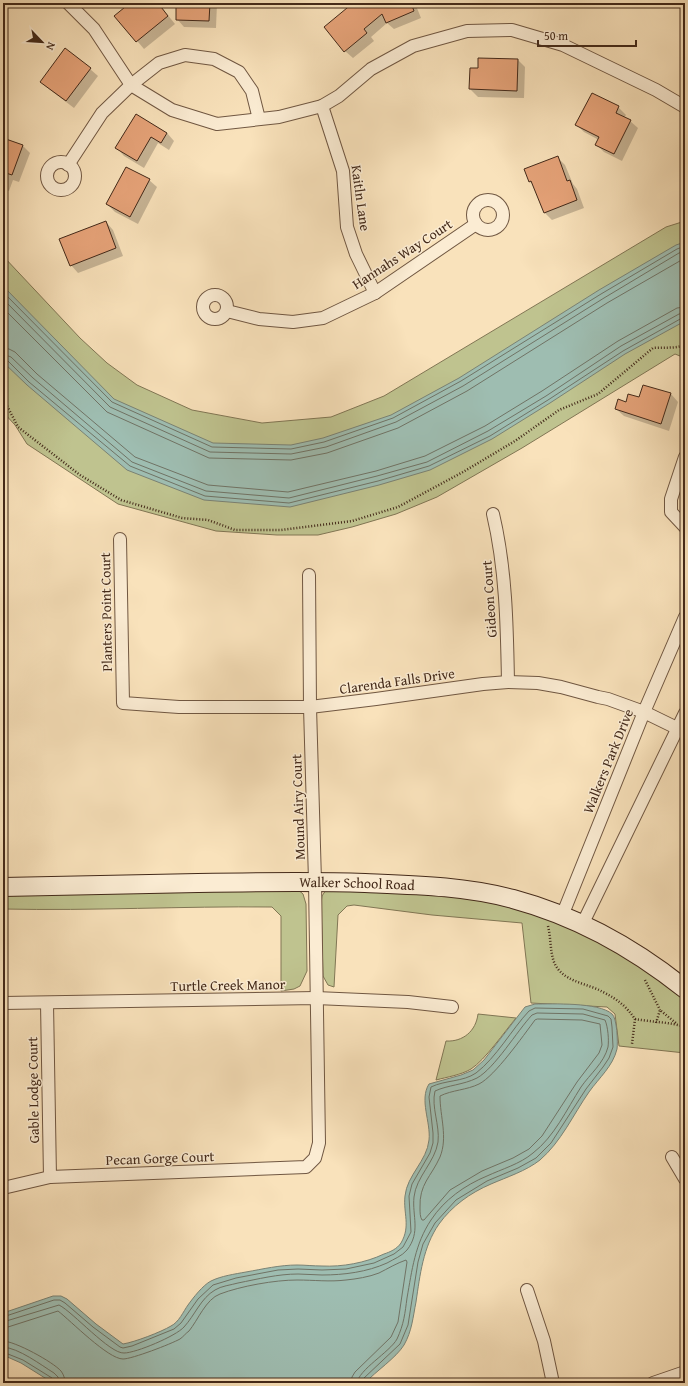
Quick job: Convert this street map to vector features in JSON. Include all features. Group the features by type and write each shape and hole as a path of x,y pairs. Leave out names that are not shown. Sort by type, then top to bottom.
{"street":[{"path":"68,3 94,29 131,85 172,110 217,124 259,118 279,117 322,106 339,96 371,69 413,46 467,31 512,30 562,45 656,90 685,107"},
{"path":"68,164 102,113 131,85 159,63 185,55 214,58 239,72 252,91 259,118"},
{"name":"Kaitln Lane","path":"322,106 343,171 347,227 356,254 375,293"},
{"name":"Hannahs Way Court","path":"227,311 259,319 293,322 323,318 375,293 476,224"},
{"path":"685,457 671,499 671,512 685,527"},
{"name":"Gideon Court","path":"493,514 499,538 507,614 508,682"},
{"name":"Planters Point Court","path":"120,539 122,684"},
{"name":"Mound Airy Court","path":"309,575 310,707 315,881 319,1143 315,1158"},
{"name":"Walkers Park Drive","path":"555,914 685,617"},
{"name":"Clarenda Falls Drive","path":"122,684 123,703 179,707 310,707 483,684 508,682 538,683 561,687 598,698 608,699 644,712 681,730"},
{"path":"582,925 681,730 685,713"},
{"name":"Walker School Road","path":"3,887 315,881 427,885 472,890 513,899 582,925 619,944 659,968 685,989"},
{"name":"Turtle Creek Manor","path":"3,1003 316,998 408,1002 452,1007"},
{"name":"Gable Lodge Court","path":"47,1003 50,1177"},
{"path":"672,1157 685,1179"},
{"name":"Pecan Gorge Court","path":"3,1188 50,1177 306,1167 315,1158"},
{"path":"527,1290 544,1341 553,1383"},
{"path":"653,1383 685,1372"}],"path":[{"path":"3,398 18,427 80,475 121,500 182,518 208,520 235,530 281,530 352,521 398,507 463,472 515,441 559,410 598,394 653,348 676,348 685,345"},
{"path":"555,914 547,923 554,963 563,974 572,980 589,985 614,998 627,1007 635,1019 632,1044"},
{"path":"656,1023 660,1010 677,1024"},
{"path":"635,1019 656,1023 677,1024 685,1027"}],"green space":[{"path":"685,221 685,358 675,354 522,448 437,497 396,514 352,527 318,535 277,535 216,531 118,504 27,444 15,425 3,412 3,256 80,338 107,363 137,385 192,410 262,423 331,417 384,396 666,227"},
{"path":"296,888 303,894 306,904 307,971 300,986 294,989 281,991 281,916 272,907 3,909 3,894"},
{"path":"425,889 525,904 621,948 685,994 685,1053 619,1046 615,1014 607,1007 531,1003 522,923 432,915 354,905 347,906 338,915 334,987 328,985 323,976 321,904 322,896 326,890"},
{"path":"478,1014 516,1018 477,1065 463,1073 436,1080 446,1041 458,1040 468,1034 475,1026"}],"water":[{"path":"685,242 685,321 625,354 492,439 430,470 379,485 290,507 204,500 127,470 27,385 3,362 3,286 114,399 213,443 291,445 323,438 391,415 459,378 599,290 676,245"},
{"path":"535,1004 563,1004 597,1007 606,1010 614,1016 616,1025 617,1049 615,1055 609,1066 589,1092 561,1137 540,1160 516,1174 483,1188 469,1196 444,1217 429,1242 423,1262 412,1324 407,1340 396,1355 365,1383 53,1383 21,1363 3,1355 3,1313 53,1296 61,1296 67,1299 96,1324 123,1344 161,1331 174,1324 190,1302 202,1289 211,1281 219,1278 272,1267 353,1264 369,1260 395,1249 401,1243 406,1231 405,1196 409,1181 425,1155 429,1140 425,1097 429,1084 473,1070 484,1060 525,1007"}],"building":[{"path":"130,3 158,3 168,16 136,42 114,16"},
{"path":"176,3 210,3 209,21 176,20"},
{"path":"353,3 411,3 414,11 386,23 382,14 364,29 367,33 344,52 324,27"},
{"path":"65,48 91,68 66,101 40,82"},
{"path":"478,58 518,59 517,91 469,89 470,68 478,68"},
{"path":"592,93 619,106 616,113 631,120 614,154 595,145 599,137 575,125"},
{"path":"136,114 167,133 161,143 151,137 137,161 115,148"},
{"path":"3,138 23,145 12,175 3,172"},
{"path":"558,156 567,181 570,180 577,200 544,213 531,181 529,182 524,169"},
{"path":"126,167 150,179 130,217 106,204"},
{"path":"106,221 116,248 70,266 59,239"},
{"path":"643,385 671,393 661,424 615,409 618,399 626,402 628,394 639,397"}]}
